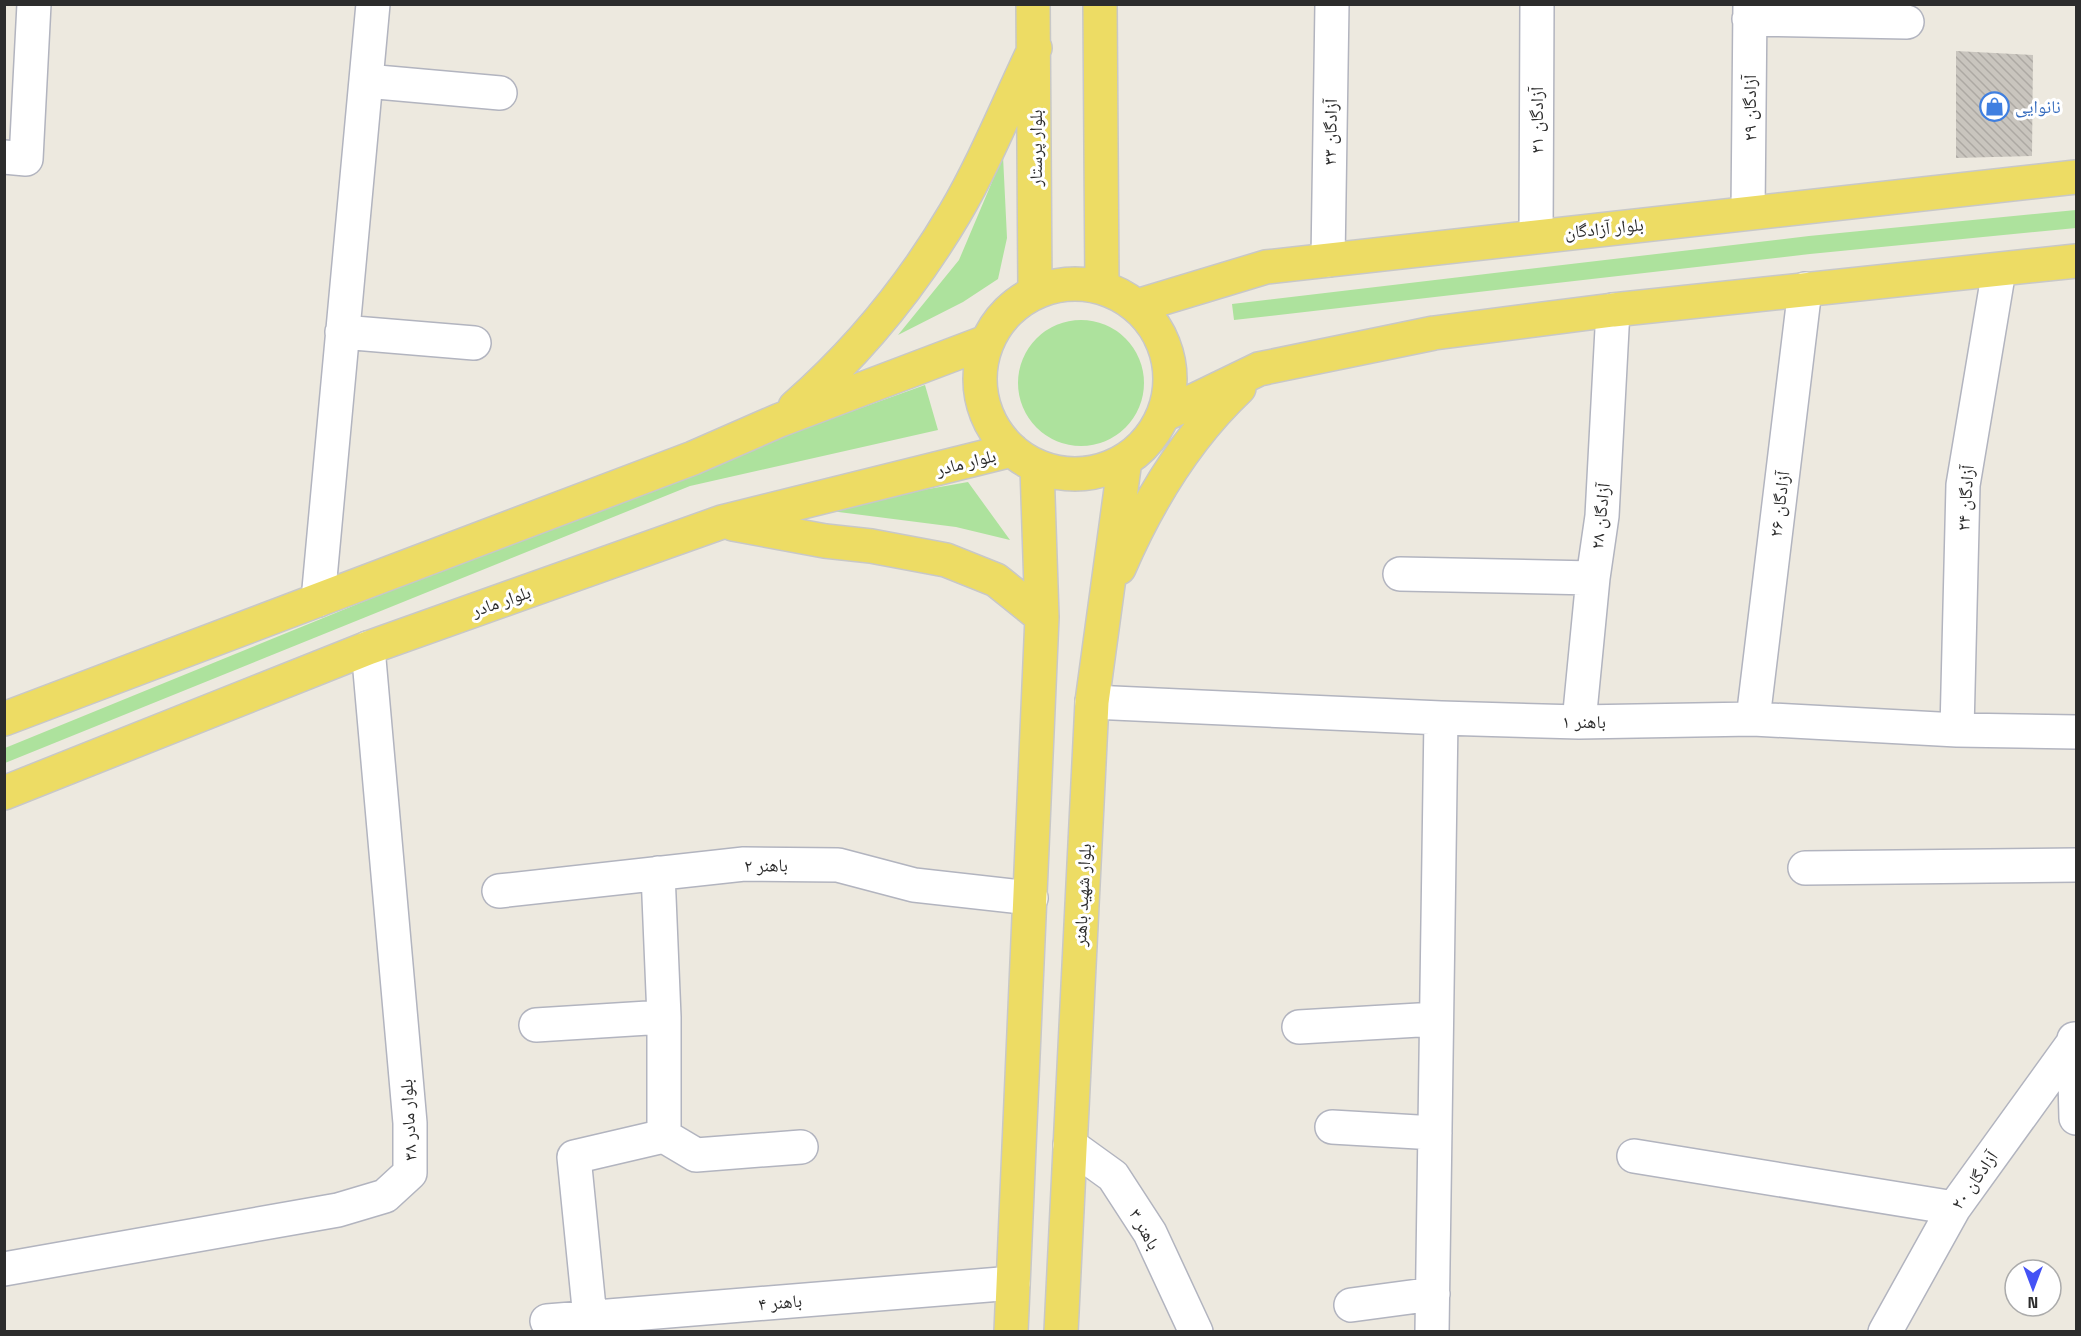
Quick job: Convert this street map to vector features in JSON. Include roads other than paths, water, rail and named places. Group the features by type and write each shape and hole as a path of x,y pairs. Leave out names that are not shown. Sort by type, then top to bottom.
{"main road":[{"name":"بلوار پرستار","path":"1033,4 1035,291"},
{"path":"1100,4 1102,287"},
{"path":"780,420 840,366 869,335 922,267 956,211 1035,48"},
{"name":"بلوار آزادگان","path":"1137,306 1266,267 2076,177"},
{"path":"1164,415 1259,369 1434,333 1613,310 2076,261"},
{"path":"1080,283 1102,287 1137,306 1157,329 1168,357 1171,387 1164,415 1148,441 1125,460 1097,472 1067,474 1025,459 993,428 981,400 979,370 986,342 999,321 1015,304 1035,291 1057,285 1080,283"},
{"path":"4,718 693,458 780,420 986,342"},
{"path":"1104,603 1155,493 1212,413 1259,369"},
{"path":"1011,1332 1042,617 1025,459"},
{"name":"بلوار مادر","path":"4,793 368,648 722,522 1025,459"},
{"name":"بلوار شهید باهنر","path":"1061,1332 1092,702 1125,460"},
{"path":"722,522 825,541 871,546 946,561 996,580 1042,617"}],"street":[{"path":"4,157 26,159 34,4"},
{"path":"318,600 373,4"},
{"name":"آزادگان ۳۳","path":"1329,260 1332,4"},
{"name":"آزادگان ۳۱","path":"1536,236 1537,4"},
{"path":"1750,12 1907,22"},
{"name":"آزادگان ۲۹","path":"1748,213 1750,12"},
{"path":"366,81 500,93"},
{"name":"آزادگان ۲۴","path":"1957,730 1963,485 2000,270"},
{"name":"آزادگان ۲۶","path":"1753,719 1805,289"},
{"name":"آزادگان ۲۸","path":"1579,722 1593,578 1602,516 1613,310"},
{"path":"342,332 474,343"},
{"path":"1400,574 1593,578"},
{"name":"بلوار مادر ۳۸","path":"4,1269 338,1210 385,1196 410,1173 410,1123 368,648"},
{"name":"باهنر ۱","path":"1092,702 1441,718 1579,722 1753,719 1957,730 2076,732"},
{"path":"1432,1332 1441,718"},
{"name":"باهنر ۲","path":"499,891 744,864 838,865 914,885 1031,898"},
{"path":"1806,868 2076,865"},
{"path":"658,873 664,1017 664,1136"},
{"path":"536,1026 664,1017"},
{"path":"1299,1027 1436,1018"},
{"path":"2075,1039 2076,1118"},
{"name":"آزادگان ۲۰","path":"1885,1332 1954,1208 2075,1039"},
{"path":"1332,1127 1435,1133"},
{"path":"590,1318 574,1157 664,1136 696,1155 801,1147"},
{"name":"باهنر ۳","path":"1070,1145 1113,1176 1150,1233 1196,1332"},
{"path":"1634,1156 1954,1208"},
{"name":"باهنر ۴","path":"547,1321 1013,1283"},
{"path":"1351,1305 1433,1294"}],"place":[{"name":"نانوایی","path":"1994,106"}]}
